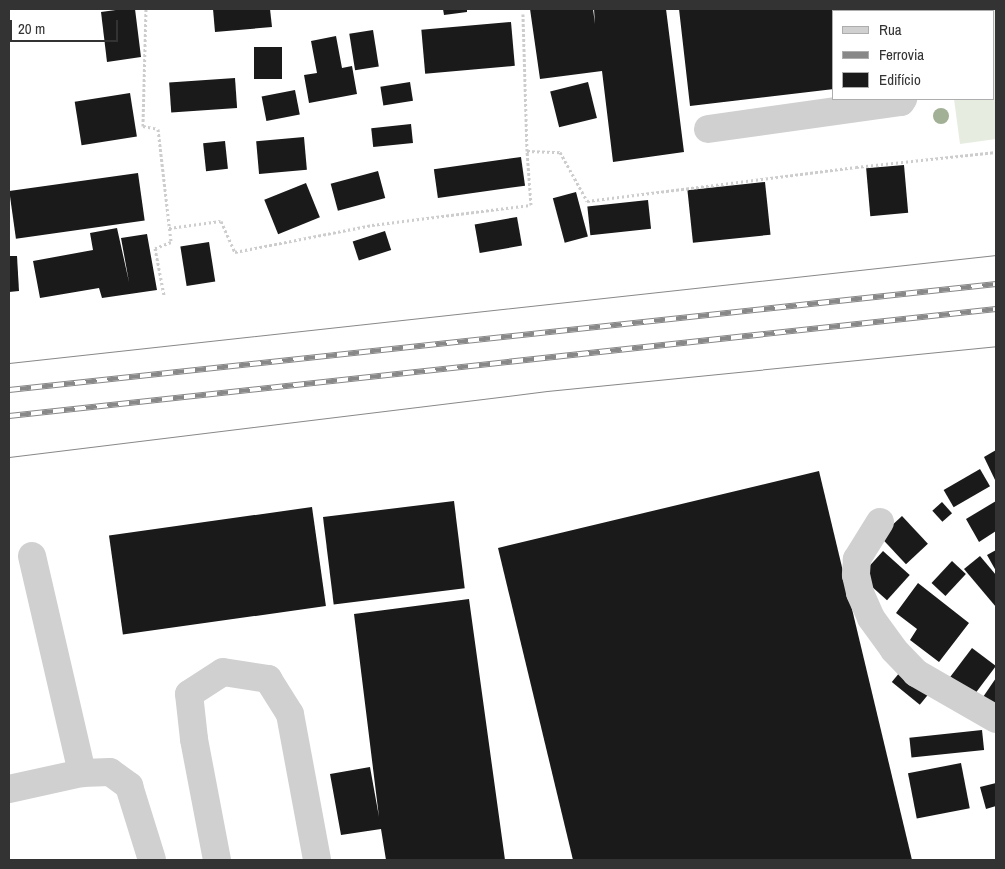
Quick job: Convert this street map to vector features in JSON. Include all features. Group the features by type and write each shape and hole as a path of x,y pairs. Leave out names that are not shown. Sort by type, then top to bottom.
{"street":[{"path":"708,129 901,102 902,100"},
{"path":"880,522 857,559 856,575 860,593 871,618 894,650 916,672 996,719"},
{"path":"32,556 82,773"},
{"path":"217,860 194,739 189,694 223,672 268,679 290,714 317,860"},
{"path":"9,786 82,773 110,772 130,786 152,860"}],"path":[{"path":"146,9 143,126 158,129 171,242 155,248 164,295"},
{"path":"169,228 221,221 235,252 372,225 532,205 527,151 523,14"},
{"path":"527,151 560,152 587,201 856,167 996,152"}],"shaded area":[{"path":"996,9 996,139 960,144 954,100 995,100 995,10 942,10"}],"building":[{"path":"135,9 141,57 107,62 101,12"},
{"path":"213,9 270,9 272,27 215,32"},
{"path":"443,9 467,9 467,12 444,15"},
{"path":"530,9 593,9 595,24 594,9 666,9 684,152 613,162 602,71 540,79"},
{"path":"679,9 879,9 832,10 832,89 690,106"},
{"path":"511,22 515,66 425,74 421,30"},
{"path":"373,30 379,67 355,70 349,34"},
{"path":"336,36 342,68 352,66 357,94 309,103 304,75 317,73 311,41"},
{"path":"254,47 282,47 282,79 254,79"},
{"path":"235,78 237,108 171,113 169,83"},
{"path":"410,82 413,101 383,105 380,87"},
{"path":"588,82 597,118 559,127 550,91"},
{"path":"295,90 300,115 266,121 262,96"},
{"path":"130,93 137,136 82,145 75,102"},
{"path":"411,124 413,143 373,147 371,128"},
{"path":"304,137 307,170 259,174 256,141"},
{"path":"225,141 228,169 206,171 203,143"},
{"path":"521,157 525,186 438,198 434,169"},
{"path":"904,165 908,213 870,216 866,168"},
{"path":"378,171 385,198 338,211 331,184"},
{"path":"138,173 145,221 16,239 9,191"},
{"path":"765,182 771,235 693,243 687,190"},
{"path":"306,183 320,217 278,234 264,200"},
{"path":"576,192 588,236 565,243 553,198"},
{"path":"648,200 651,229 590,235 587,206"},
{"path":"517,217 522,246 480,253 475,224"},
{"path":"117,228 129,282 121,238 147,234 157,290 102,298 99,288 40,298 33,261 93,250 90,233"},
{"path":"385,231 391,250 359,261 353,242"},
{"path":"209,242 215,282 187,286 180,247"},
{"path":"9,256 17,256 19,291 9,292"},
{"path":"996,450 996,482 984,457"},
{"path":"980,469 990,486 954,507 944,490"},
{"path":"819,471 912,860 573,860 498,548"},
{"path":"454,501 465,588 334,604 323,517"},
{"path":"996,501 996,531 979,542 966,519"},
{"path":"942,502 952,513 942,522 932,511"},
{"path":"312,507 326,606 123,635 109,536"},
{"path":"902,516 928,544 906,564 880,536"},
{"path":"996,550 996,571 987,555"},
{"path":"883,551 910,575 887,600 860,576"},
{"path":"980,556 996,575 996,607 964,569"},
{"path":"952,561 966,574 945,596 932,583"},
{"path":"918,583 969,623 939,662 910,640 917,629 896,613"},
{"path":"469,599 505,860 386,860 381,829 341,835 330,774 370,767 379,817 354,614"},
{"path":"972,648 996,666 974,695 950,677"},
{"path":"900,672 928,695 920,705 892,682"},
{"path":"996,678 996,706 983,697"},
{"path":"982,730 984,750 911,758 909,738"},
{"path":"961,763 970,808 917,818 908,773"},
{"path":"996,783 996,806 986,809 980,787"}],"tram line":[{"path":"9,363 996,255"},
{"path":"9,457 547,391 996,346"}],"railway":[{"path":"9,390 996,284"},
{"path":"9,416 996,309"}]}
